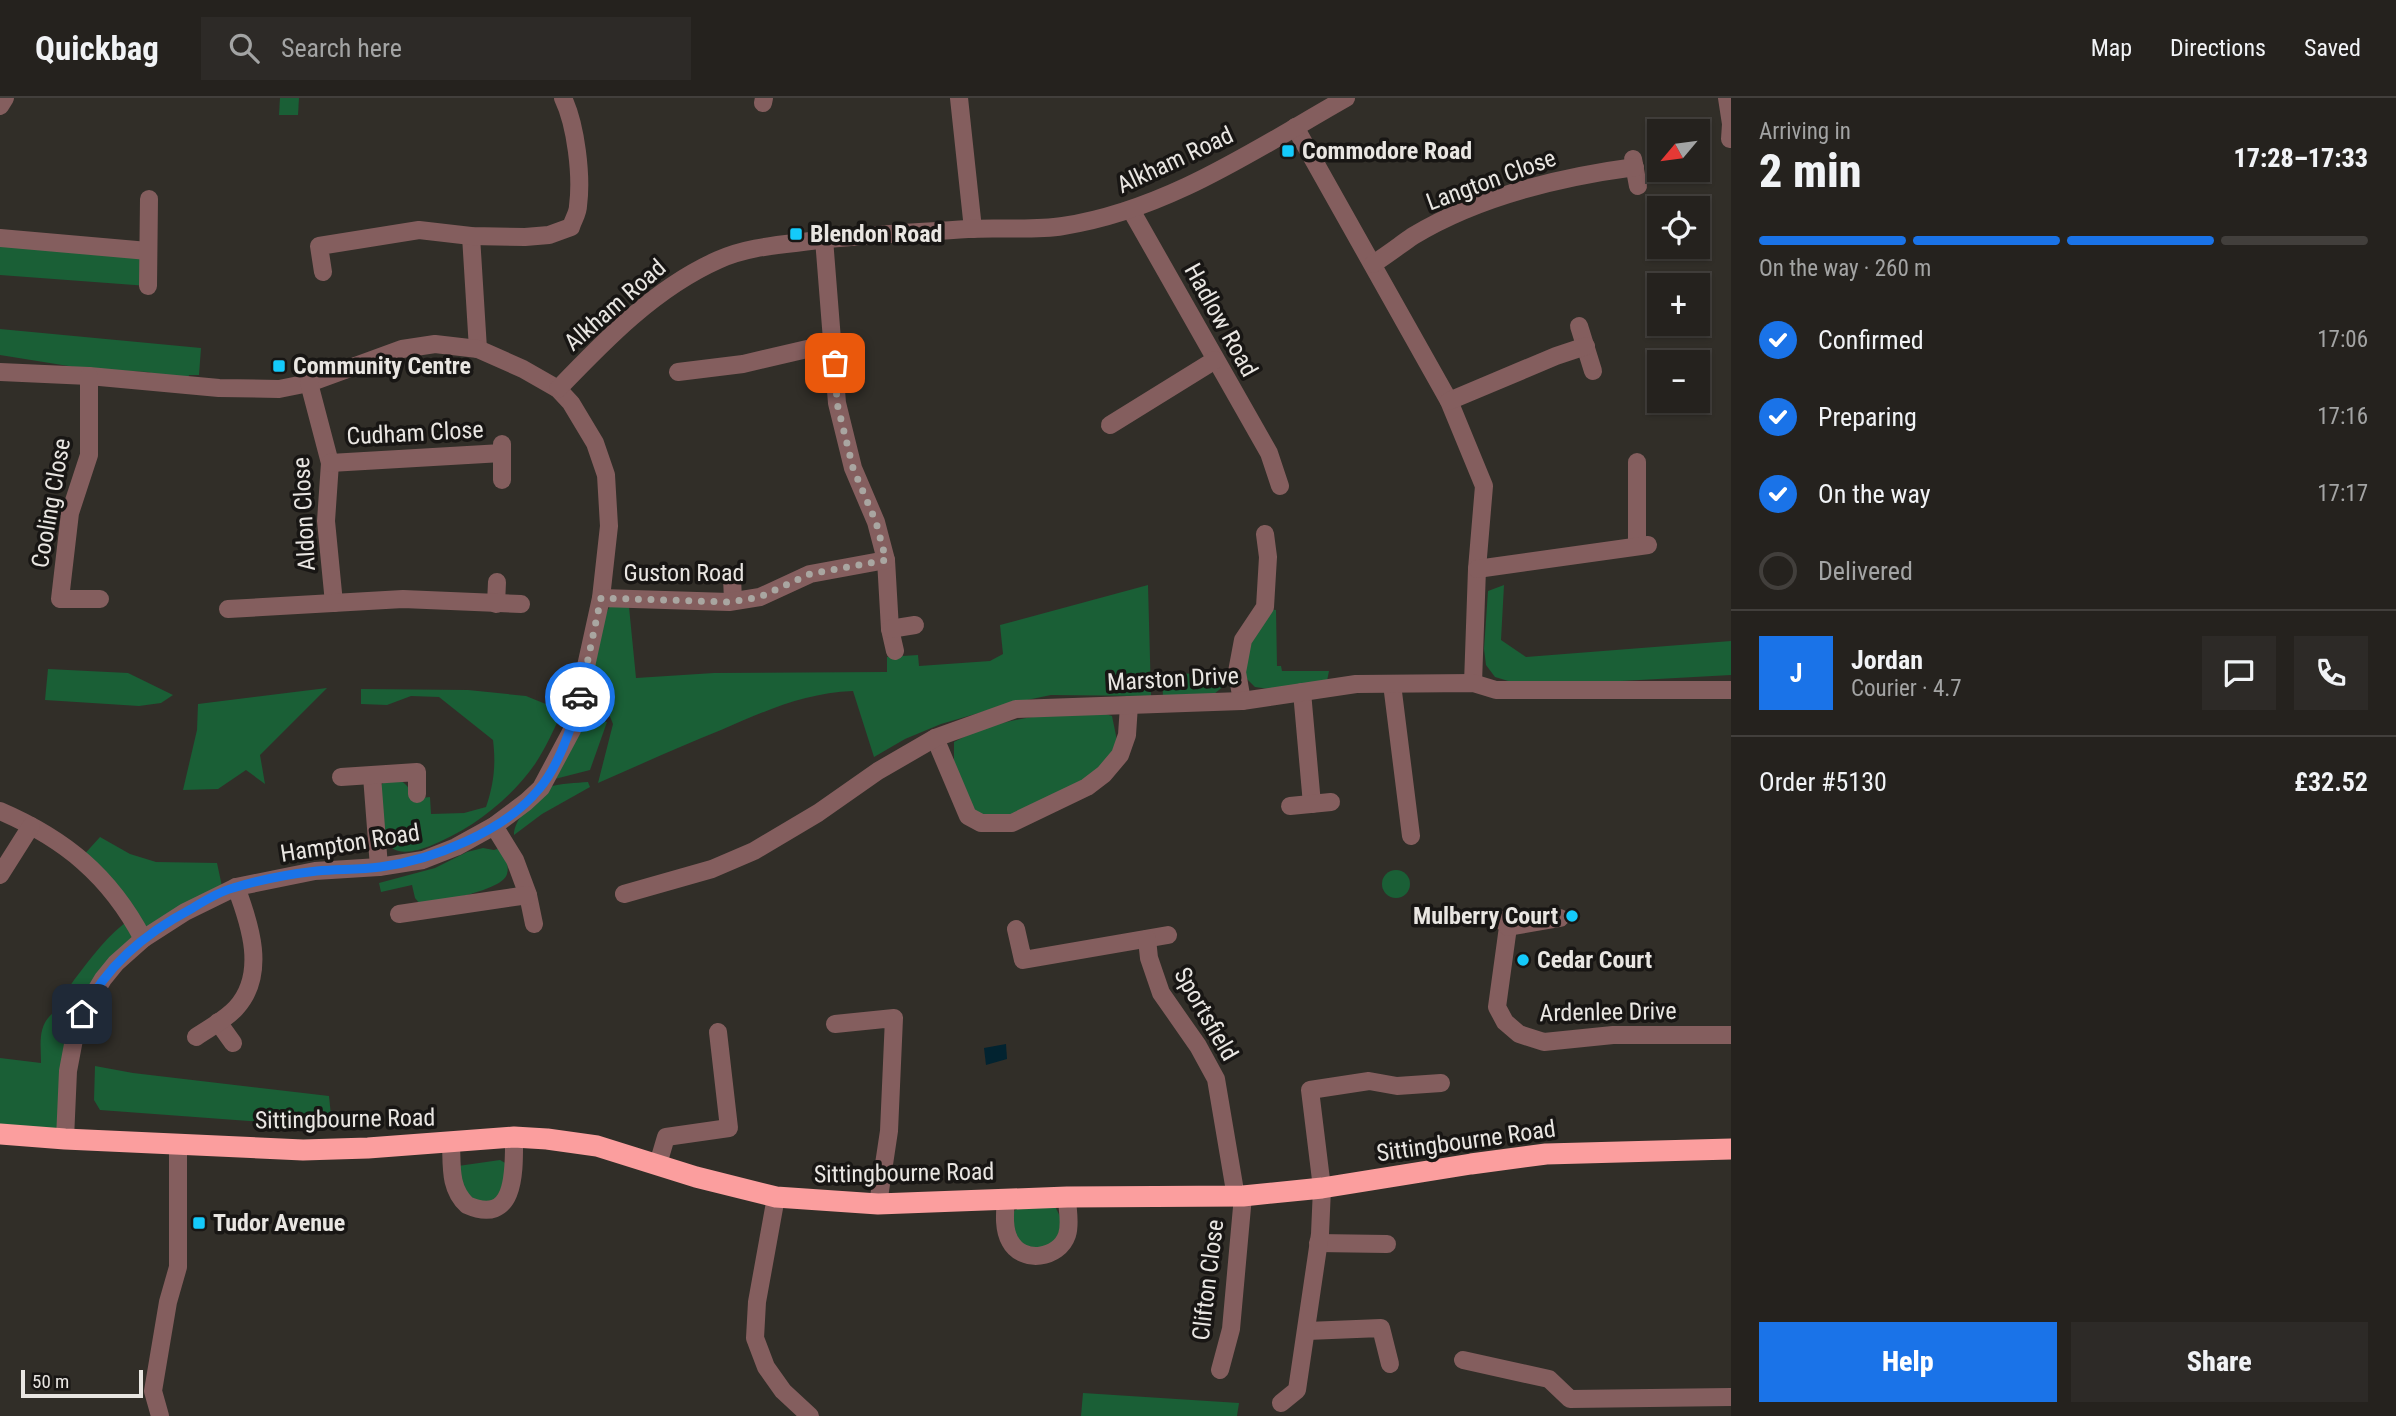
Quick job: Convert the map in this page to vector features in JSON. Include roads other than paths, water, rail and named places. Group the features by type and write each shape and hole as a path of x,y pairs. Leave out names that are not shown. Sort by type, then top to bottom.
{"highway":[{"name":"Sittingbourne Road","path":"0,1134 303,1150 514,1137 547,1139 597,1146 696,1177 776,1198 878,1204 1067,1196 1240,1197 1322,1188 1546,1154 1731,1149"}],"street":[{"path":"0,106 5,98"},
{"path":"323,272 319,246 419,230 471,236 525,237 549,235 570,227 578,208 578,163 570,111 563,98"},
{"path":"958,98 973,229"},
{"name":"Alkham Road","path":"558,389 646,304 683,278 719,259 748,250 824,239 1062,226 1131,210 1209,175 1346,98"},
{"path":"1727,98 1730,129"},
{"path":"1295,127 1449,401 1484,486 1477,569 1473,683"},
{"name":"Langton Close","path":"1373,264 1414,236 1486,203 1585,174 1634,163 1638,186"},
{"path":"148,286 149,199"},
{"name":"Hadlow Road","path":"1131,210 1269,453 1280,486"},
{"path":"471,236 478,349"},
{"path":"0,238 148,251"},
{"path":"824,239 837,403 853,468 876,522 886,560 890,629 895,651"},
{"path":"1579,326 1593,371"},
{"path":"678,372 743,364 834,343"},
{"name":"Hampton Road","path":"0,372 89,376 186,386 279,389 309,383 402,349 435,344 478,349 523,369 558,389 571,403 595,443 606,475 608,526 601,598 572,730 541,788 494,826 456,847 423,860 379,867 314,872 236,887 185,912 143,939 116,963 82,1014 68,1071 65,1139"},
{"path":"1449,401 1586,346"},
{"path":"1110,425 1214,360"},
{"name":"Cooling Close","path":"89,376 89,455 70,513 60,599 100,599"},
{"name":"Aldon Close","path":"309,383 330,463 326,521 334,603"},
{"name":"Cudham Close","path":"330,463 502,449 502,480"},
{"path":"1253,463 1269,453"},
{"path":"1477,569 1643,546 1642,482 1637,463"},
{"path":"1242,701 1237,672 1243,639 1265,607 1276,555 1265,534"},
{"name":"Guston Road","path":"601,598 733,601 760,597 810,574 886,560"},
{"path":"732,577 733,601"},
{"path":"496,604 497,582"},
{"name":"Aldon Close","path":"228,608 403,599 522,604"},
{"path":"890,629 915,625"},
{"name":"Marston Drive","path":"624,894 661,893 754,851 818,813 878,771 935,738 1016,709 1242,701 1356,684 1473,683 1496,690 1731,690"},
{"path":"1392,684 1411,836"},
{"path":"1302,692 1312,804"},
{"path":"935,738 968,816 981,823 1012,823 1087,787 1104,774 1119,755 1127,735 1129,705"},
{"path":"341,778 416,772 417,794"},
{"path":"372,776 379,867"},
{"path":"1290,806 1331,802"},
{"path":"0,811 32,825 81,858 124,904 143,939"},
{"path":"0,875 32,825"},
{"path":"494,826 515,860 528,895 534,925"},
{"path":"195,1037 237,1007 248,989 253,967 252,938 236,887"},
{"path":"406,909 528,895"},
{"name":"Ardenlee Drive","path":"1560,918 1505,923 1497,1007 1505,1022 1519,1034 1544,1042 1613,1035 1731,1035"},
{"name":"Sportsfield","path":"1016,929 1023,960 1168,935"},
{"name":"Sportsfield","path":"1147,939 1149,958 1161,993 1198,1046 1216,1079 1240,1197"},
{"path":"835,1024 894,1018 889,1131 878,1204"},
{"path":"218,1022 233,1043"},
{"path":"658,1164 666,1137 729,1128 718,1031"},
{"path":"1281,1403 1297,1390 1318,1243 1322,1188 1310,1090 1369,1081 1397,1086 1441,1083"},
{"path":"451,1142 456,1192 467,1205 491,1209 509,1195 513,1183 514,1137"},
{"path":"160,1416 153,1391 168,1302 178,1267 178,1145"},
{"path":"1006,1198 1005,1228 1008,1239 1021,1253 1041,1256 1061,1245 1067,1235 1067,1196"},
{"name":"Clifton Close","path":"1220,1370 1231,1329 1240,1197"},
{"path":"776,1198 757,1302 755,1338 766,1367 783,1391 810,1416"},
{"path":"1318,1243 1387,1244"},
{"path":"1307,1331 1381,1328 1390,1364"},
{"path":"1463,1360 1549,1378 1568,1407 1731,1397"}],"water":[{"path":"1006,1044 1007,1059 986,1065 984,1048"}],"place":[{"name":"Commodore Road","path":"1288,151"},
{"name":"Blendon Road","path":"796,234"},
{"name":"Community Centre","path":"279,366"},
{"name":"Mulberry Court","path":"1572,916"},
{"name":"Cedar Court","path":"1523,960"},
{"name":"Tudor Avenue","path":"199,1223"}]}
